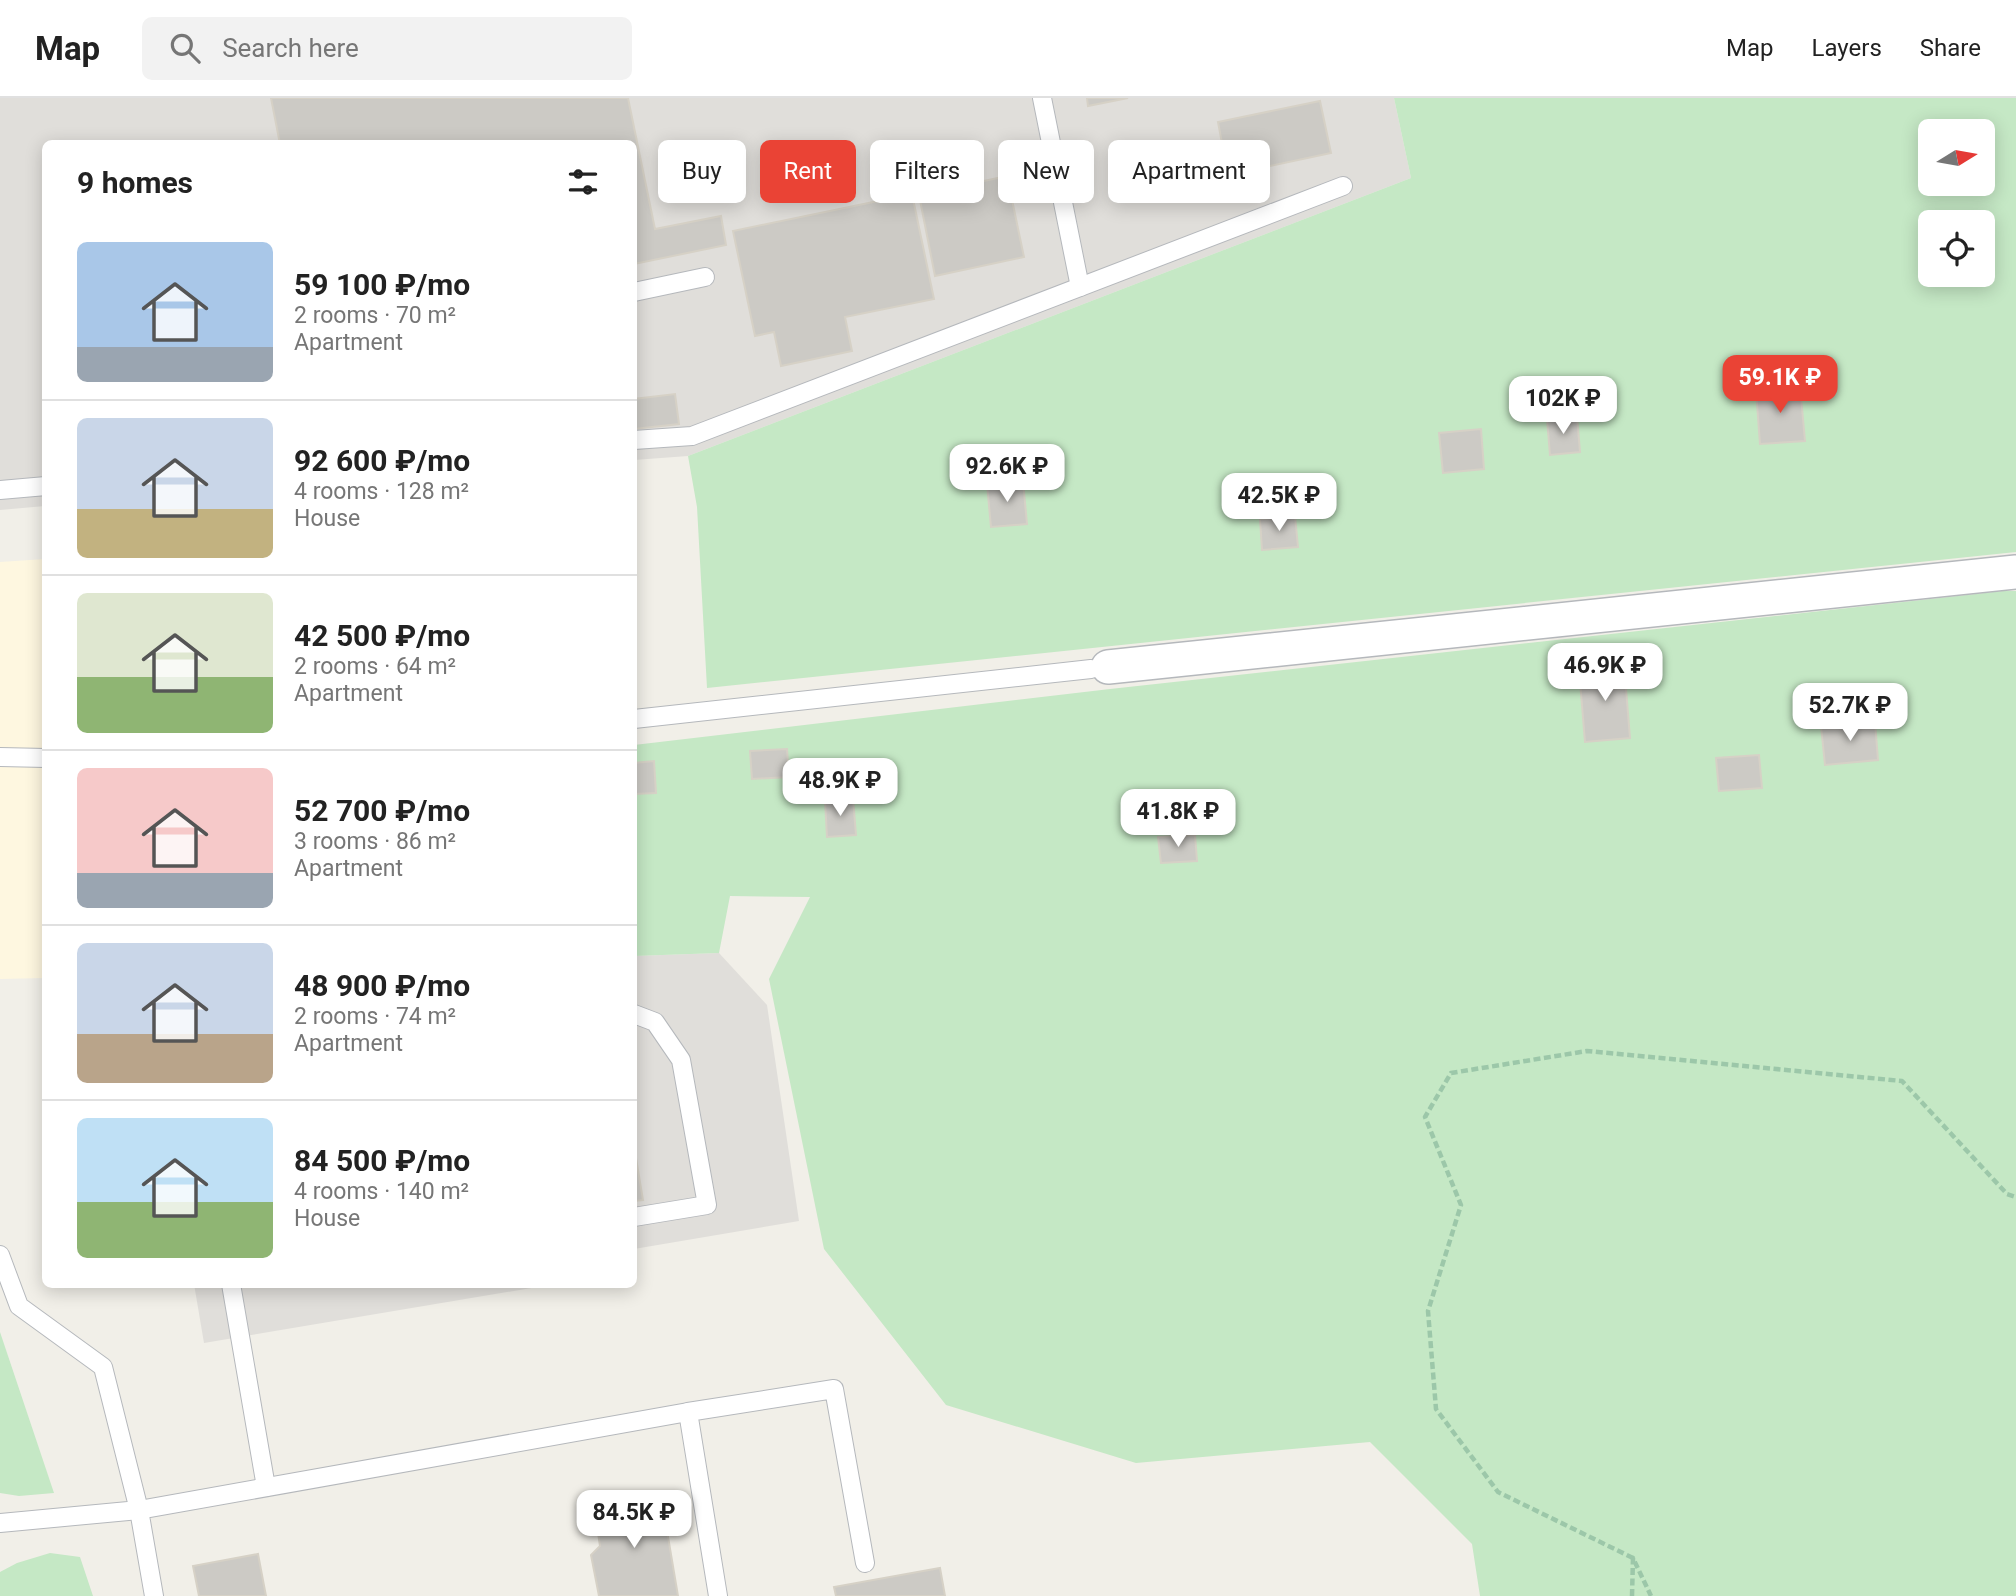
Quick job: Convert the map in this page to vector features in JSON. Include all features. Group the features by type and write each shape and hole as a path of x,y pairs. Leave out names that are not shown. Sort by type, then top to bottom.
{"street":[{"path":"1099,668 2016,572"}],"lane":[{"path":"1042,98 1080,287"},
{"path":"637,440 692,436 1343,186"},
{"path":"637,291 705,278"},
{"path":"0,490 42,486"},
{"path":"637,719 1099,668"},
{"path":"0,757 42,758"},
{"path":"637,1015 655,1022 681,1060 707,1205 637,1217"},
{"path":"0,1255 19,1307 103,1367 139,1510 154,1596"},
{"path":"236,1288 266,1487"},
{"path":"0,1523 139,1510 688,1412 834,1389 865,1563"},
{"path":"688,1412 719,1596"}],"path":[{"path":"1651,1596 1633,1558 1498,1492 1436,1409 1428,1311 1461,1205 1425,1117 1451,1073 1587,1051 1902,1081 2007,1194 2016,1197"},
{"path":"1632,1596 1633,1558"}],"shaded area":[{"path":"0,98 1394,98 1411,178 688,456 637,460 637,140 42,140 42,506 0,510"},
{"path":"42,559 42,978 0,979 0,562"},
{"path":"719,953 767,1005 799,1221 637,1248 637,956"},
{"path":"195,1288 531,1288 204,1343"}],"green space":[{"path":"1394,98 2016,98 2016,552 707,688 697,507 688,456 1411,178"},
{"path":"2016,591 2016,1596 1480,1596 1472,1544 1370,1442 1136,1463 946,1405 824,1249 769,979 810,897 730,896 719,953 637,956 637,745 1110,689"},
{"path":"0,1332 54,1493 19,1496 0,1493"},
{"path":"50,1553 80,1557 93,1596 0,1596 0,1572 17,1563"}],"building":[{"path":"271,98 628,98 637,140 279,140"},
{"path":"1087,98 1128,98 1088,106"},
{"path":"1320,101 1331,153 1270,166 1270,140 1221,140 1218,122"},
{"path":"637,142 655,229 721,216 726,245 637,263"},
{"path":"998,178 998,203 1013,203 1024,257 935,276 921,203 984,203 984,181"},
{"path":"870,203 914,203 934,299 845,317 852,351 781,366 774,332 755,336 733,231"},
{"path":"1800,386 1805,441 1760,444 1756,390"},
{"path":"675,394 679,424 637,429 637,399"},
{"path":"1577,416 1580,452 1550,455 1547,419"},
{"path":"1481,429 1484,469 1443,473 1439,433"},
{"path":"1023,481 1027,524 991,527 987,484"},
{"path":"1295,516 1298,547 1262,550 1260,519"},
{"path":"1624,664 1630,738 1585,742 1579,669"},
{"path":"1875,722 1878,760 1825,765 1821,726"},
{"path":"787,749 789,777 752,779 750,751"},
{"path":"1759,755 1762,788 1719,791 1716,758"},
{"path":"654,761 656,793 637,794 637,763"},
{"path":"853,798 856,835 827,837 825,800"},
{"path":"1195,835 1197,861 1161,863 1158,837"},
{"path":"637,1164 643,1200 637,1201"},
{"path":"661,1495 678,1596 599,1596 591,1555 600,1546 594,1506"},
{"path":"258,1554 266,1596 199,1596 193,1566"},
{"path":"940,1568 945,1596 836,1596 834,1587"}]}
